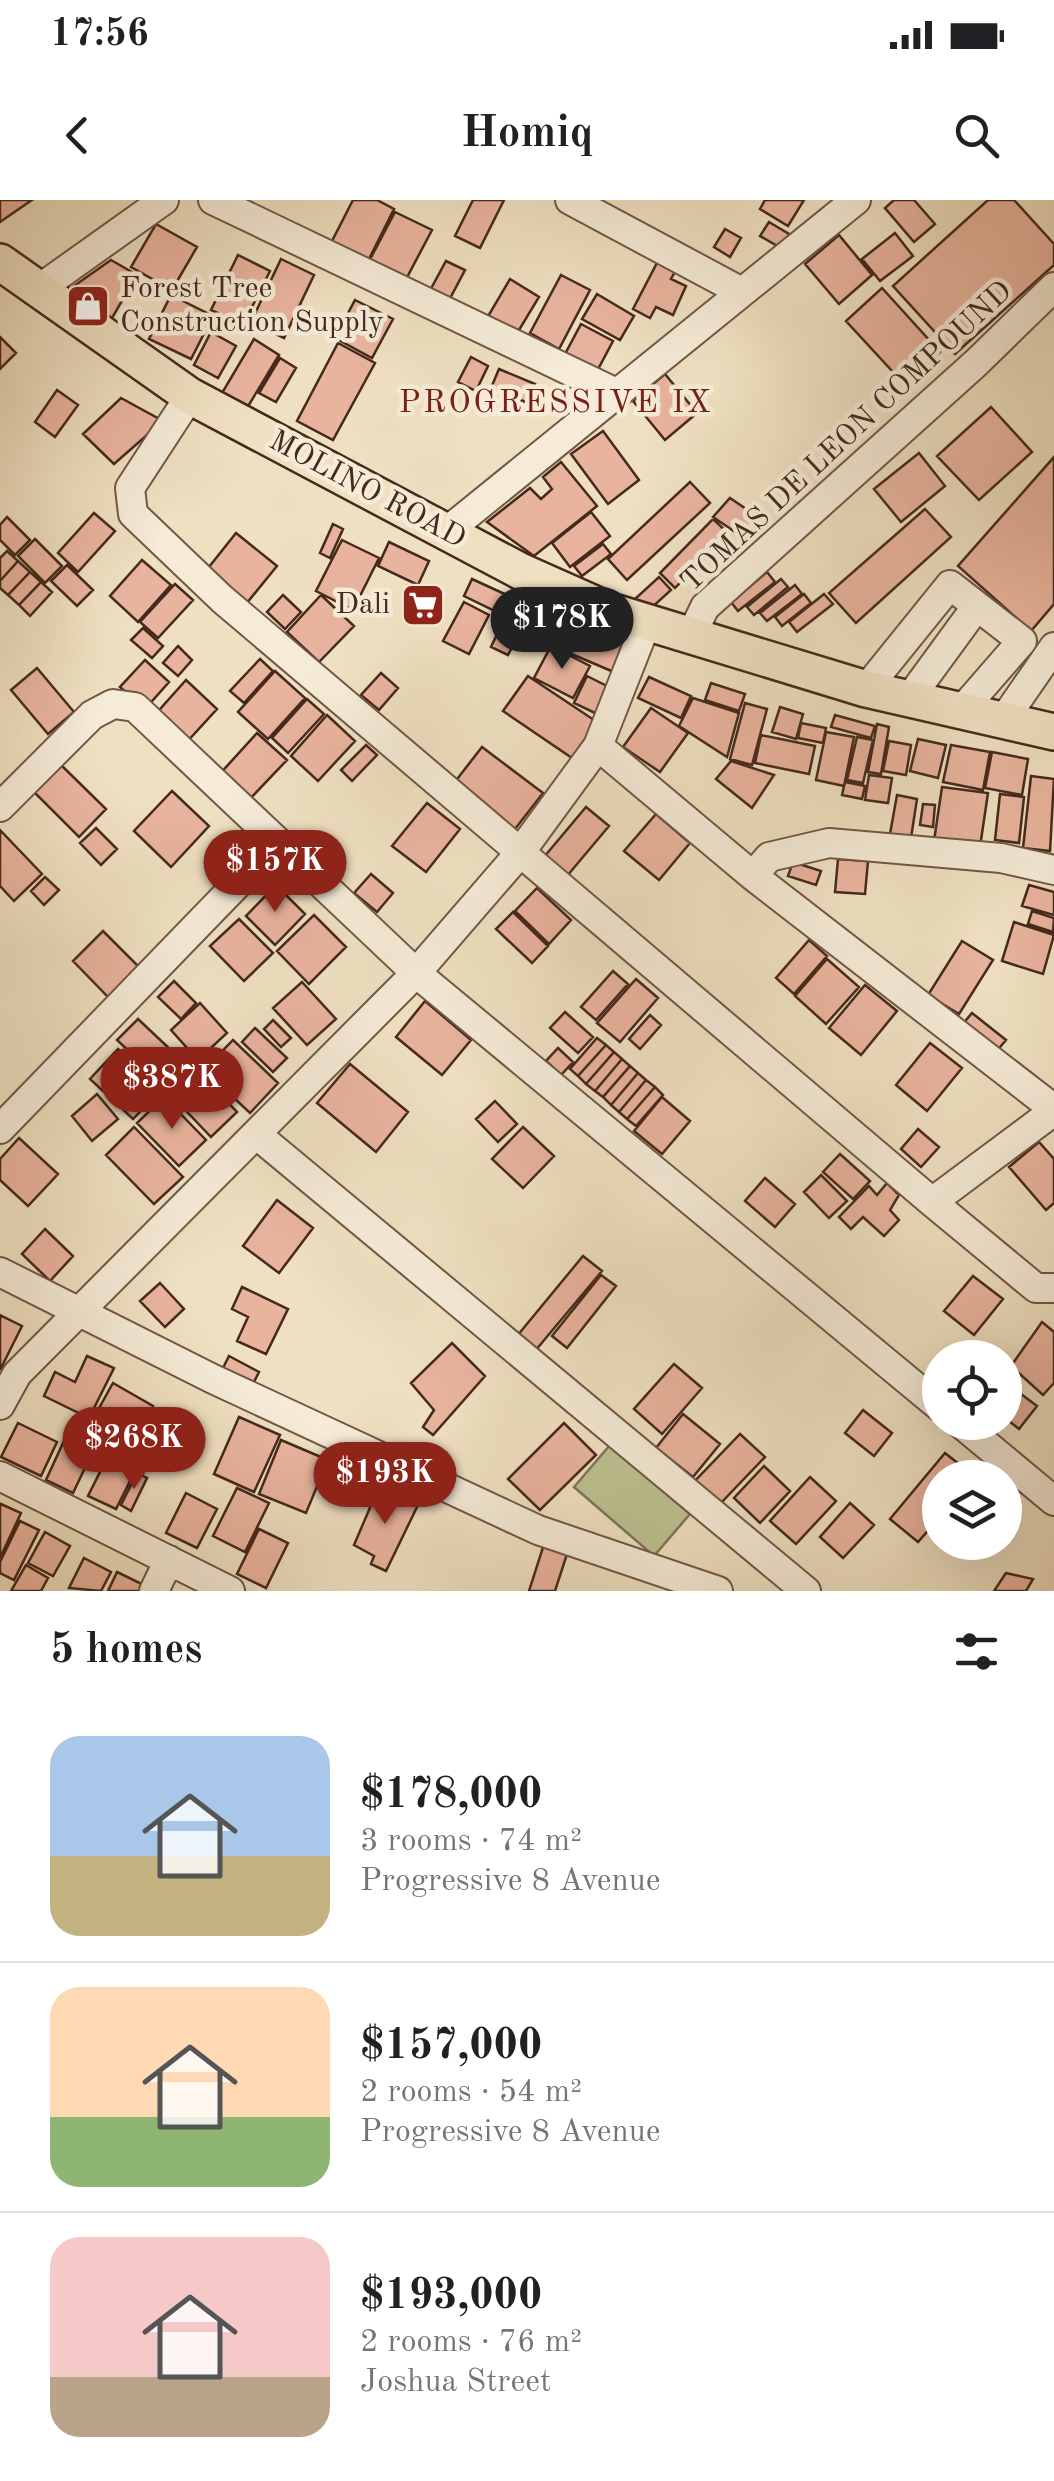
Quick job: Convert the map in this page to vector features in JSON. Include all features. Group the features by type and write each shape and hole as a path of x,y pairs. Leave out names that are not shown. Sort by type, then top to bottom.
{"main road":[{"name":"MOLINO ROAD","path":"0,262 190,396 520,571 646,624 690,638 866,689 1054,732"}],"street":[{"path":"39,289 164,200"},
{"path":"213,200 616,393"},
{"path":"570,200 740,291"},
{"path":"446,532 856,200"},
{"name":"TOMAS DE LEON COMPOUND","path":"690,638 705,607 976,364 1054,286"},
{"path":"190,396 130,488 133,514 222,599 518,854 932,1202 1036,1288 1054,1288"},
{"path":"866,689 950,585 1022,641 962,710"},
{"path":"909,700 977,606"},
{"path":"0,1405 17,1374 416,973 518,854 598,746 646,624"},
{"path":"1002,722 1054,647"},
{"path":"0,806 92,716 113,704 136,707 416,973 922,1392"},
{"path":"598,746 753,876 1054,1110 932,1202"},
{"path":"0,1129 278,842"},
{"path":"753,876 769,856 829,843 1001,858 1054,870"},
{"path":"256,1134 806,1591"},
{"path":"0,1272 212,1379 538,1530 718,1591"},
{"path":"981,1440 1054,1501"},
{"path":"0,1476 230,1591"},
{"path":"154,1591 169,1560"}],"green space":[{"path":"610,1445 690,1514 654,1556 574,1487"}],"building":[{"path":"0,200 32,200 0,222"},
{"path":"353,200 377,200 394,209 368,261 331,243"},
{"path":"473,200 504,200 480,248 455,236"},
{"path":"765,200 804,200 788,226 760,209"},
{"path":"894,200 914,200 935,224 914,242 885,208"},
{"path":"988,200 1014,200 1054,244 1054,265 955,354 893,286"},
{"path":"395,212 432,230 404,283 367,265"},
{"path":"769,222 789,234 781,248 760,236"},
{"path":"156,224 197,247 172,290 131,267"},
{"path":"725,229 741,238 730,257 714,247"},
{"path":"895,233 913,256 880,281 862,259"},
{"path":"839,235 872,275 839,304 805,264"},
{"path":"238,255 270,271 243,325 211,310"},
{"path":"281,259 314,275 284,338 251,322"},
{"path":"111,260 137,275 108,325 64,293"},
{"path":"446,261 465,270 446,306 427,296"},
{"path":"658,261 676,270 671,279 686,286 673,315 656,307 650,318 633,309"},
{"path":"561,275 590,290 559,349 530,333"},
{"path":"510,279 539,297 516,335 487,318"},
{"path":"882,288 940,352 905,385 846,321"},
{"path":"597,294 634,316 620,340 582,319"},
{"path":"171,295 213,316 191,359 149,339"},
{"path":"355,300 393,319 372,358 335,338"},
{"path":"581,324 613,341 596,373 564,356"},
{"path":"211,332 236,346 218,378 194,365"},
{"path":"0,337 16,353 0,369"},
{"path":"254,339 279,355 247,408 222,393"},
{"path":"338,343 375,363 333,440 297,421"},
{"path":"471,357 488,366 476,391 458,382"},
{"path":"280,358 296,368 276,402 259,393"},
{"path":"499,369 535,384 528,403 491,388"},
{"path":"665,374 697,413 665,440 633,401"},
{"path":"57,390 78,405 55,437 35,422"},
{"path":"121,398 163,421 114,464 83,434"},
{"path":"991,407 1032,452 979,500 937,456"},
{"path":"603,431 639,480 608,504 571,454"},
{"path":"919,453 945,486 901,522 874,489"},
{"path":"1054,457 1054,604 1031,631 958,566"},
{"path":"561,462 597,506 534,556 487,522 530,488 541,499 552,489 543,477"},
{"path":"690,482 710,503 627,580 608,559"},
{"path":"730,498 758,517 744,538 713,517"},
{"path":"925,509 951,537 856,623 829,593"},
{"path":"591,512 610,536 570,567 552,543"},
{"path":"94,513 115,531 78,572 58,553"},
{"path":"7,517 30,540 15,555 0,540 0,525"},
{"path":"713,519 728,533 675,588 660,573"},
{"path":"333,524 343,529 330,558 320,553"},
{"path":"236,533 277,566 246,604 205,572"},
{"path":"35,539 62,566 45,583 18,556"},
{"path":"342,540 379,558 353,610 316,591"},
{"path":"722,541 740,558 731,568 713,551"},
{"path":"389,542 429,561 418,585 378,566"},
{"path":"603,544 611,554 582,576 574,566"},
{"path":"7,551 18,561 0,581 0,558"},
{"path":"142,560 171,585 138,622 110,596"},
{"path":"18,561 30,572 8,595 0,588 0,581"},
{"path":"67,565 93,590 77,606 51,581"},
{"path":"30,572 41,582 19,605 8,595"},
{"path":"767,572 775,582 738,611 731,602"},
{"path":"659,577 671,590 648,611 636,598"},
{"path":"472,579 509,596 501,614 464,596"},
{"path":"781,579 788,587 754,615 747,607"},
{"path":"41,582 52,592 30,616 19,605"},
{"path":"175,584 193,600 158,638 140,622"},
{"path":"795,585 802,594 767,621 760,613"},
{"path":"804,594 811,603 782,626 775,617"},
{"path":"824,594 833,604 797,632 789,622"},
{"path":"283,595 301,612 285,629 267,612"},
{"path":"321,595 354,626 319,662 287,632"},
{"path":"464,602 489,615 469,654 443,641"},
{"path":"509,609 527,618 508,655 491,647"},
{"path":"558,617 628,646 616,673 546,643"},
{"path":"143,628 163,646 152,658 131,640"},
{"path":"178,646 192,660 178,676 163,663"},
{"path":"551,646 590,666 573,698 534,678"},
{"path":"260,659 273,671 244,703 230,691"},
{"path":"145,660 169,682 145,709 120,687"},
{"path":"37,668 74,712 48,734 11,690"},
{"path":"275,671 305,698 268,739 238,712"},
{"path":"381,673 398,688 379,710 361,695"},
{"path":"528,676 597,722 572,758 503,711"},
{"path":"587,676 609,687 597,714 574,703"},
{"path":"649,677 691,696 681,718 638,698"},
{"path":"186,680 217,709 184,745 153,717"},
{"path":"711,683 745,694 739,711 705,700"},
{"path":"693,698 739,713 727,757 679,726"},
{"path":"307,699 324,714 288,753 272,738"},
{"path":"745,703 767,709 752,765 730,759"},
{"path":"780,707 803,714 796,739 772,732"},
{"path":"651,708 688,733 660,772 623,747"},
{"path":"327,715 355,741 318,781 291,756"},
{"path":"835,715 875,726 871,738 831,727"},
{"path":"801,723 826,728 823,743 798,738"},
{"path":"877,724 889,727 881,774 868,772"},
{"path":"826,732 854,737 844,786 816,780"},
{"path":"257,733 287,760 246,803 217,777"},
{"path":"761,735 815,746 809,774 755,763"},
{"path":"857,737 873,740 863,783 847,780"},
{"path":"918,739 946,745 938,778 910,771"},
{"path":"889,741 911,745 906,775 883,771"},
{"path":"366,745 377,755 352,781 341,770"},
{"path":"951,745 990,752 983,790 943,782"},
{"path":"482,747 543,793 515,829 454,783"},
{"path":"992,752 1028,759 1022,795 985,788"},
{"path":"731,761 774,775 752,808 716,779"},
{"path":"59,763 106,809 79,837 32,790"},
{"path":"869,775 892,778 888,803 865,800"},
{"path":"1031,776 1054,779 1050,851 1023,848"},
{"path":"845,782 865,786 862,799 842,795"},
{"path":"942,787 988,793 980,847 934,841"},
{"path":"172,791 209,826 171,867 134,831"},
{"path":"1000,794 1024,797 1019,843 995,840"},
{"path":"897,795 917,799 911,838 890,834"},
{"path":"427,803 460,829 426,872 392,846"},
{"path":"923,804 935,805 933,827 920,825"},
{"path":"586,807 609,826 567,876 544,857"},
{"path":"656,814 690,843 659,880 624,851"},
{"path":"96,828 117,849 101,865 80,843"},
{"path":"0,830 42,874 14,901 0,886"},
{"path":"838,859 868,861 865,894 835,892"},
{"path":"793,862 821,871 816,885 788,876"},
{"path":"371,874 393,893 377,912 354,893"},
{"path":"45,877 59,890 44,905 31,891"},
{"path":"276,885 305,914 275,945 246,916"},
{"path":"1029,885 1054,892 1054,915 1022,906"},
{"path":"537,888 571,920 549,944 515,911"},
{"path":"1032,911 1054,918 1053,932 1028,924"},
{"path":"513,912 548,946 532,963 496,929"},
{"path":"314,915 346,947 309,984 277,951"},
{"path":"239,919 273,953 244,981 210,946"},
{"path":"1014,922 1054,935 1043,974 1002,961"},
{"path":"103,931 140,968 110,999 73,961"},
{"path":"809,940 827,956 794,994 776,978"},
{"path":"962,941 993,960 959,1014 928,995"},
{"path":"827,959 859,987 826,1024 795,996"},
{"path":"613,971 628,984 596,1020 581,1007"},
{"path":"636,979 658,998 620,1042 597,1023"},
{"path":"174,981 196,1003 181,1019 158,997"},
{"path":"302,982 336,1019 307,1045 273,1008"},
{"path":"865,985 897,1011 861,1055 829,1028"},
{"path":"425,1001 471,1040 442,1075 396,1037"},
{"path":"200,1003 227,1033 198,1060 171,1030"},
{"path":"565,1012 593,1037 578,1053 550,1028"},
{"path":"972,1013 1006,1040 995,1053 961,1026"},
{"path":"650,1015 661,1025 640,1049 629,1039"},
{"path":"138,1019 172,1051 151,1072 117,1040"},
{"path":"273,1020 291,1038 281,1047 264,1029"},
{"path":"255,1028 287,1058 273,1072 242,1042"},
{"path":"597,1038 606,1045 578,1076 570,1069"},
{"path":"233,1040 278,1083 250,1113 204,1070"},
{"path":"930,1043 962,1068 927,1111 896,1085"},
{"path":"606,1045 614,1052 586,1084 578,1076"},
{"path":"558,1048 573,1062 561,1075 546,1061"},
{"path":"118,1049 161,1090 133,1119 90,1079"},
{"path":"614,1052 622,1059 595,1091 586,1084"},
{"path":"622,1059 630,1066 603,1097 595,1091"},
{"path":"350,1064 408,1112 376,1152 317,1103"},
{"path":"630,1066 638,1073 611,1105 603,1097"},
{"path":"197,1070 237,1112 211,1137 171,1095"},
{"path":"638,1073 646,1080 619,1112 611,1105"},
{"path":"646,1080 655,1087 627,1119 619,1112"},
{"path":"655,1087 663,1095 636,1126 627,1119"},
{"path":"97,1094 118,1119 92,1141 72,1116"},
{"path":"164,1097 206,1140 179,1166 137,1123"},
{"path":"662,1097 690,1121 662,1154 634,1131"},
{"path":"495,1101 517,1124 498,1142 476,1119"},
{"path":"134,1127 183,1177 154,1204 106,1155"},
{"path":"523,1127 554,1156 523,1188 492,1159"},
{"path":"918,1129 939,1147 921,1167 901,1149"},
{"path":"19,1138 58,1174 28,1206 0,1180 0,1159"},
{"path":"1039,1142 1054,1159 1054,1203 1046,1210 1009,1167"},
{"path":"840,1154 870,1181 853,1199 823,1172"},
{"path":"821,1175 847,1201 829,1218 804,1192"},
{"path":"765,1178 795,1204 775,1227 745,1201"},
{"path":"887,1183 899,1195 890,1210 899,1220 884,1236 863,1217 851,1229 839,1217 869,1186 877,1195"},
{"path":"277,1200 313,1228 279,1273 243,1246"},
{"path":"45,1229 73,1256 50,1281 22,1254"},
{"path":"583,1256 602,1271 535,1351 517,1336"},
{"path":"601,1275 616,1286 567,1348 552,1336"},
{"path":"973,1276 1003,1299 974,1335 944,1311"},
{"path":"160,1283 184,1309 165,1327 140,1301"},
{"path":"242,1287 288,1309 266,1354 237,1341 248,1317 232,1309"},
{"path":"0,1315 22,1326 0,1370"},
{"path":"1042,1322 1054,1332 1054,1383 1043,1395 1022,1376 1022,1350"},
{"path":"452,1343 485,1376 433,1435 423,1427 434,1410 411,1383"},
{"path":"87,1356 114,1368 89,1418 44,1396 55,1372 75,1382"},
{"path":"229,1356 259,1372 250,1390 220,1374"},
{"path":"674,1364 702,1388 662,1434 634,1409"},
{"path":"113,1383 153,1406 133,1442 93,1419"},
{"path":"1022,1395 1037,1406 1022,1425"},
{"path":"863,1410 892,1433 874,1456 845,1433"},
{"path":"683,1414 720,1444 693,1477 656,1448"},
{"path":"75,1417 103,1430 73,1493 46,1480"},
{"path":"239,1417 280,1435 254,1492 214,1474"},
{"path":"18,1423 57,1442 41,1476 1,1457"},
{"path":"564,1423 596,1455 540,1510 508,1479"},
{"path":"740,1434 765,1457 718,1506 693,1483"},
{"path":"281,1440 328,1460 306,1513 259,1494"},
{"path":"106,1460 134,1473 116,1509 88,1496"},
{"path":"764,1466 790,1491 760,1523 734,1498"},
{"path":"137,1473 147,1478 131,1511 121,1505"},
{"path":"810,1477 836,1501 796,1544 770,1521"},
{"path":"922,1481 922,1537 918,1542 890,1519"},
{"path":"237,1488 269,1503 245,1552 213,1536"},
{"path":"378,1489 418,1505 386,1571 371,1564 374,1556 354,1545"},
{"path":"186,1493 217,1509 197,1548 166,1533"},
{"path":"850,1503 874,1525 843,1558 820,1537"},
{"path":"0,1506 21,1513 0,1558"},
{"path":"20,1521 39,1530 14,1580 0,1573 0,1562"},
{"path":"259,1529 288,1543 266,1588 237,1574"},
{"path":"45,1532 70,1546 53,1576 28,1563"},
{"path":"545,1541 569,1548 555,1591 529,1591"},
{"path":"84,1558 111,1572 101,1591 69,1588"},
{"path":"26,1565 48,1578 41,1591 11,1591"},
{"path":"117,1572 144,1585 141,1591 108,1591"},
{"path":"1006,1573 1033,1579 1026,1591 994,1591"}],"place":[{"name":"Forest Tree Construction Supply","path":"88,306"},
{"name":"Dali","path":"423,605"}],"district":[{"name":"PROGRESSIVE IX","path":"556,404"}]}
